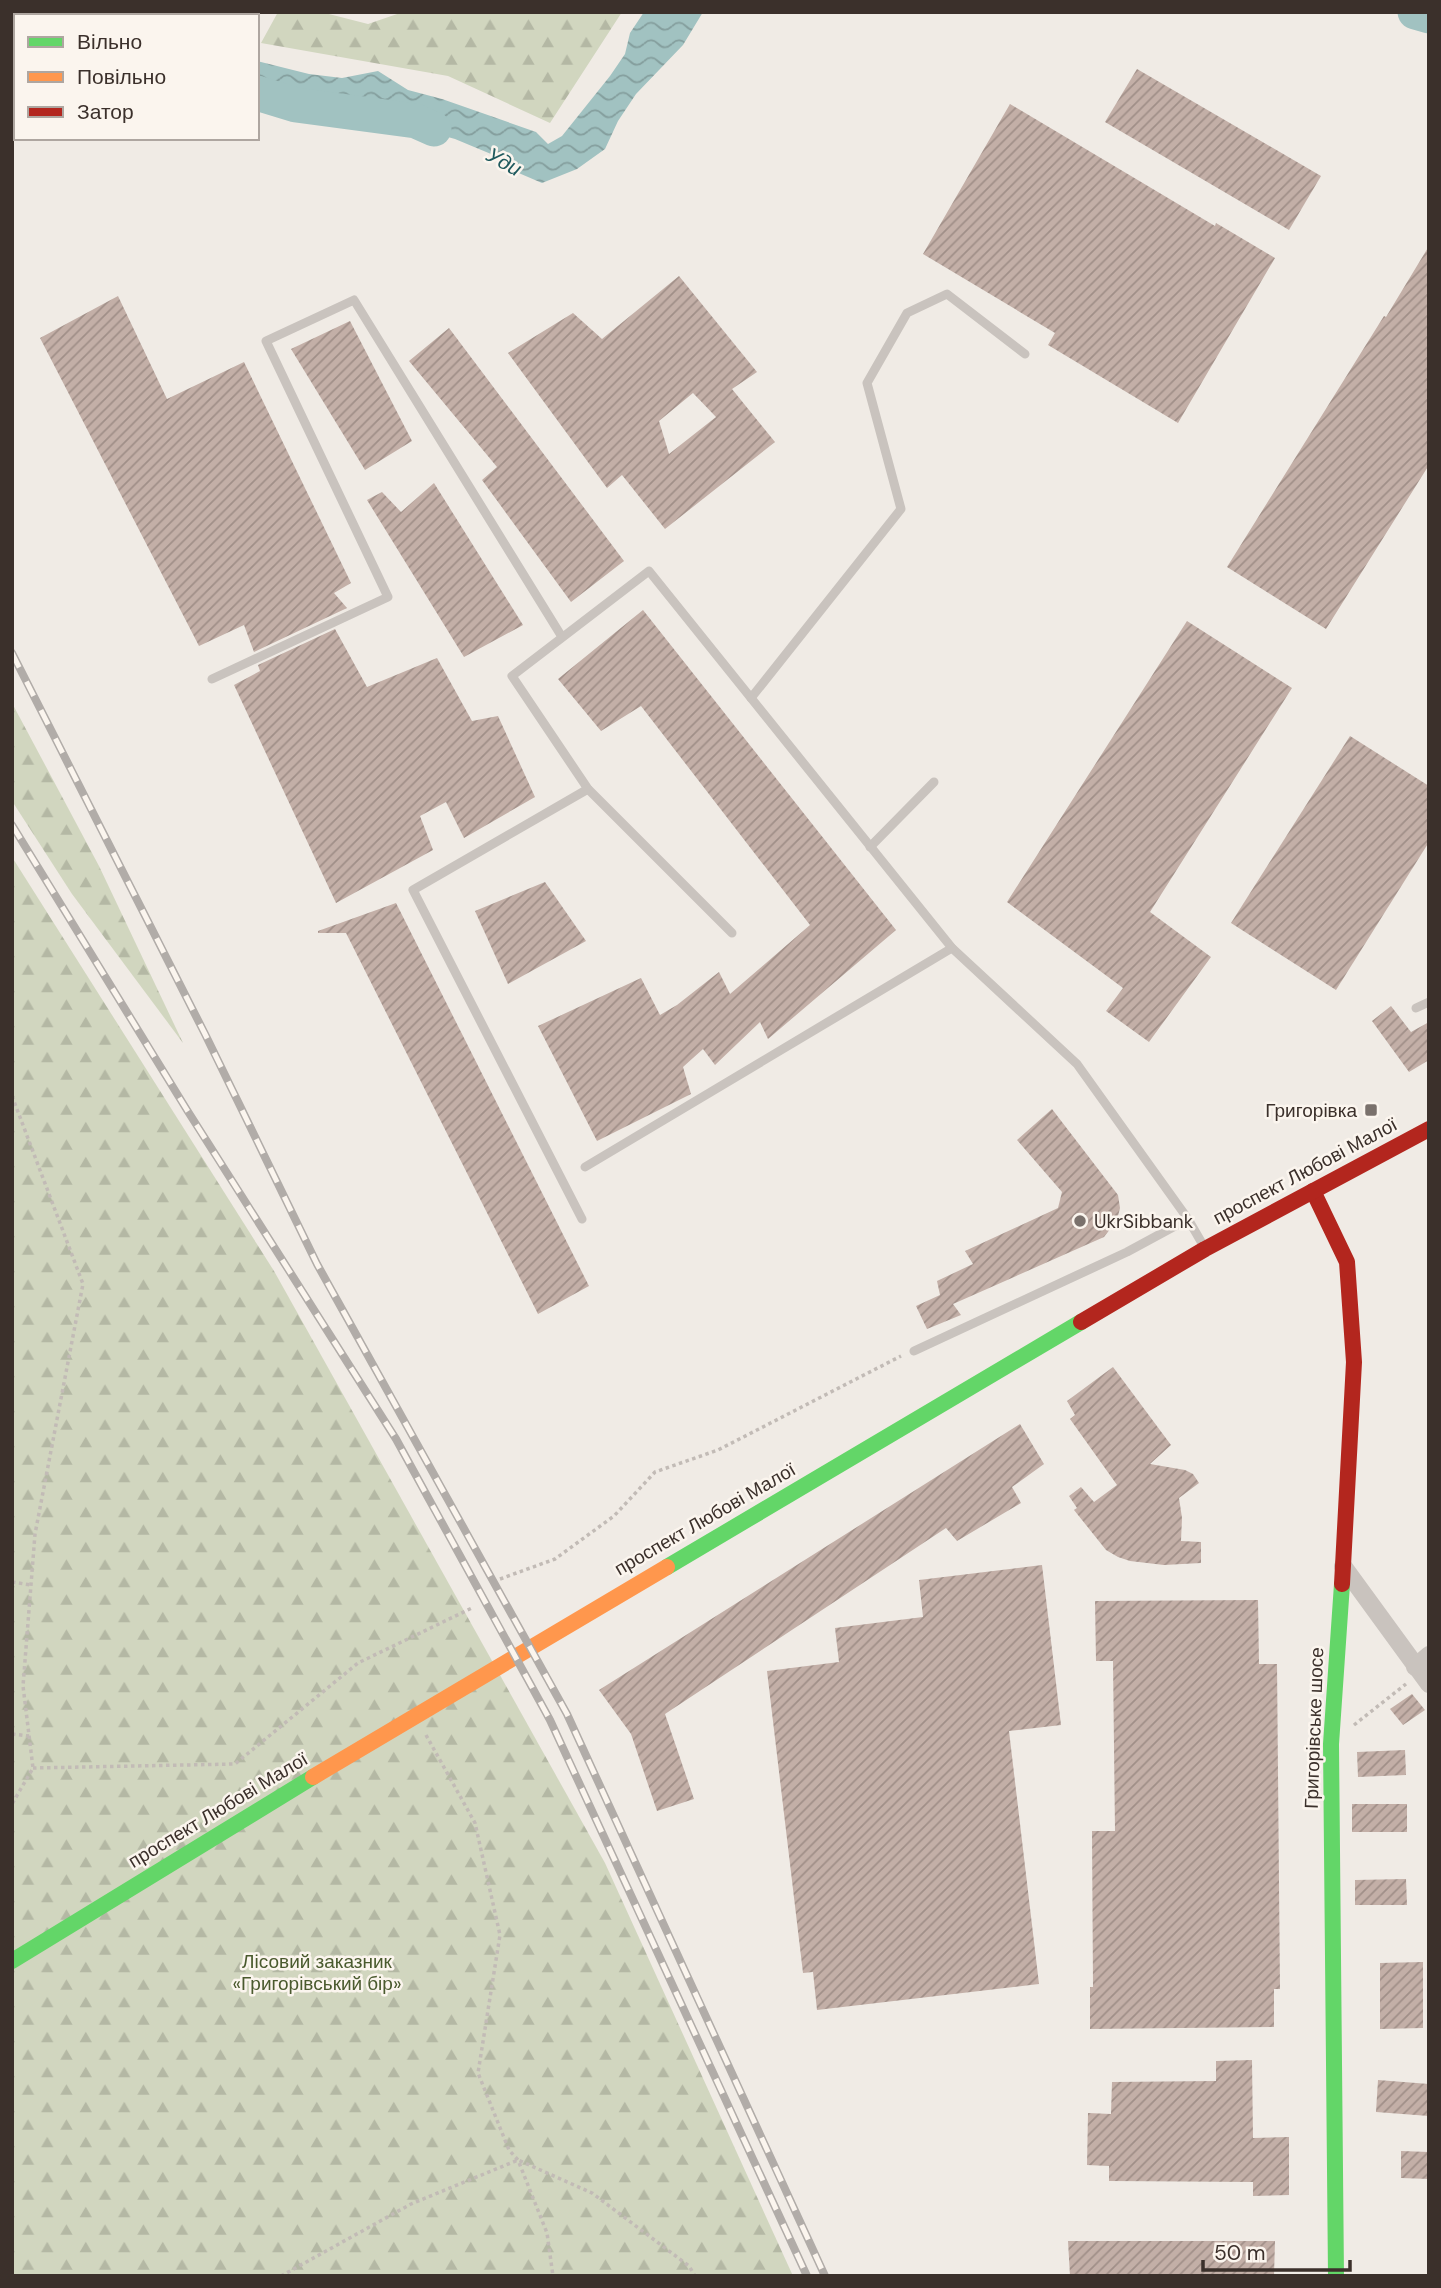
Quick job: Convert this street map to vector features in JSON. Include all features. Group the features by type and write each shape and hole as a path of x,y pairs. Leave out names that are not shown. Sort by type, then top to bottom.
{"main road":[{"name":"проспект Любові Малої","path":"12,1961 415,1715 1205,1249 1429,1129"},
{"name":"Григорівське шосе","path":"1313,1191 1348,1262 1354,1362 1331,1744 1336,2276"}],"street":[{"path":"1343,1566 1422,1661 1429,1684"}],"lane":[{"path":"751,698 901,509 867,383 907,313 947,294 1025,354"},
{"path":"212,679 388,597 266,341 354,300 562,637"},
{"path":"732,933 587,789 512,676 649,571 952,948 1077,1064 1188,1219 1205,1249"},
{"path":"870,847 934,782"},
{"path":"582,1219 413,890 587,789"},
{"path":"585,1167 952,948"},
{"path":"1416,1008 1429,1002"},
{"path":"914,1351 1127,1252 1188,1219"}],"path":[{"path":"12,1096 83,1284 35,1534 23,1686 33,1768 12,1804"},
{"path":"500,1579 555,1559 614,1516 655,1472 718,1450 890,1360 914,1351"},
{"path":"12,1582 31,1585"},
{"path":"33,1768 235,1764 358,1664 474,1607"},
{"path":"1331,1744 1405,1685 1422,1661"},
{"path":"415,1715 475,1824 500,1935 478,2073 547,2233 553,2276"},
{"path":"12,1734 29,1736"},
{"path":"281,2276 411,2204 517,2160 592,2193 689,2266 695,2276"}],"green space":[{"path":"278,12 321,12 368,24 403,12 622,12 550,123 448,76 261,43"},
{"path":"12,703 99,866 183,1043 72,894 12,801"},
{"name":"Лісовий заказник «Григорівський бір»","path":"12,857 274,1271 605,1863 793,2276 12,2276"}],"water":[{"path":"644,12 703,12 683,45 636,94 618,121 605,149 577,169 542,183 514,171 491,154 387,117 352,110 294,110 259,101 259,62 309,74 342,78 378,71 408,90 536,132 548,144 562,136 610,76 625,54 630,33"}],"building":[{"path":"1137,69 1321,176 1289,230 1105,122"},
{"path":"1010,104 1215,226 1216,223 1275,258 1178,423 1048,345 1055,333 923,254"},
{"path":"1429,246 1429,465 1326,629 1227,567"},
{"path":"679,276 757,372 732,389 775,442 665,529 622,475 607,488 508,353 573,313 602,339","holes":["693,393 716,417 669,454 659,421"]},
{"path":"118,296 167,399 244,362 351,583 334,593 347,608 254,652 244,625 199,646 40,338"},
{"path":"350,321 412,441 365,470 291,349"},
{"path":"449,328 624,561 571,602 482,480 497,467 409,361"},
{"path":"434,483 523,625 464,657 367,500 382,492 401,512"},
{"path":"643,610 896,930 768,1039 760,1022 715,1065 703,1049 683,1067 691,1094 597,1141 538,1026 641,978 660,1015 719,972 730,994 810,925 641,706 601,731 558,679"},
{"path":"1187,621 1292,688 1150,912 1211,957 1149,1042 1106,1011 1123,988 1007,902"},
{"path":"335,629 367,687 437,658 472,721 498,716 535,797 464,838 446,802 420,816 433,850 336,903 234,685 260,671 258,665"},
{"path":"1350,736 1429,786 1429,842 1336,990 1231,923"},
{"path":"545,882 586,941 508,984 475,911"},
{"path":"396,903 589,1286 538,1314 346,933 318,933"},
{"path":"1391,1006 1411,1032 1429,1022 1429,1060 1409,1072 1372,1021"},
{"path":"1052,1109 1118,1195 1120,1208 1117,1220 1104,1237 953,1304 961,1315 927,1329 916,1306 940,1295 937,1281 973,1264 965,1251 1058,1208 1062,1192 1017,1140"},
{"path":"1113,1367 1171,1445 1150,1464 1185,1470 1193,1474 1199,1483 1179,1498 1181,1541 1201,1542 1201,1563 1164,1565 1118,1557 1106,1550 1074,1510 1077,1508 1069,1496 1081,1487 1094,1502 1117,1485 1070,1419 1075,1415 1067,1401"},
{"path":"1020,1424 1044,1464 1012,1487 1021,1503 957,1541 946,1528 665,1714 694,1799 657,1811 631,1734 599,1690"},
{"path":"1042,1565 1061,1725 1009,1731 1039,1984 817,2010 813,1972 803,1973 767,1671 839,1662 835,1628 923,1617 919,1580"},
{"path":"1258,1600 1259,1664 1277,1664 1280,1989 1274,1989 1274,2027 1090,2029 1090,1987 1093,1987 1092,1831 1115,1831 1113,1661 1096,1661 1095,1601"},
{"path":"1412,1694 1425,1710 1403,1725 1390,1709"},
{"path":"1405,1750 1406,1775 1358,1777 1357,1752"},
{"path":"1352,1804 1407,1804 1407,1832 1352,1832"},
{"path":"1406,1879 1407,1905 1355,1905 1355,1880"},
{"path":"1423,1962 1423,2028 1380,2029 1380,1963"},
{"path":"1252,2060 1253,2138 1289,2137 1289,2195 1253,2196 1253,2182 1109,2181 1109,2166 1087,2165 1088,2113 1111,2114 1112,2082 1216,2081 1216,2061"},
{"path":"1378,2080 1429,2084 1429,2116 1376,2112"},
{"path":"1401,2151 1429,2152 1429,2179 1401,2178"},
{"path":"1068,2241 1275,2241 1274,2276 1070,2276"}],"waterway":[{"name":"Уди","path":"18,12 23,14"},
{"name":"Уди","path":"1415,12 1429,16"},
{"name":"Уди","path":"259,94 296,105 416,121 434,129"}],"railway":[{"path":"12,653 205,1034 317,1264 567,1714 825,2276"},
{"path":"12,825 187,1110 396,1439 550,1720 807,2276"}],"traffic: fast":[{"path":"667,1567 1081,1322"},
{"path":"1336,2276 1331,1744 1342,1584"},
{"path":"12,1961 313,1777"}],"traffic: slow":[{"path":"313,1777 667,1567"}],"traffic: jam":[{"path":"1081,1322 1205,1249 1429,1129"},
{"path":"1313,1191 1347,1262 1354,1362 1342,1584"}],"place":[{"name":"Григорівка","path":"1371,1110"},
{"name":"UkrSibbank","path":"1080,1221"}]}
